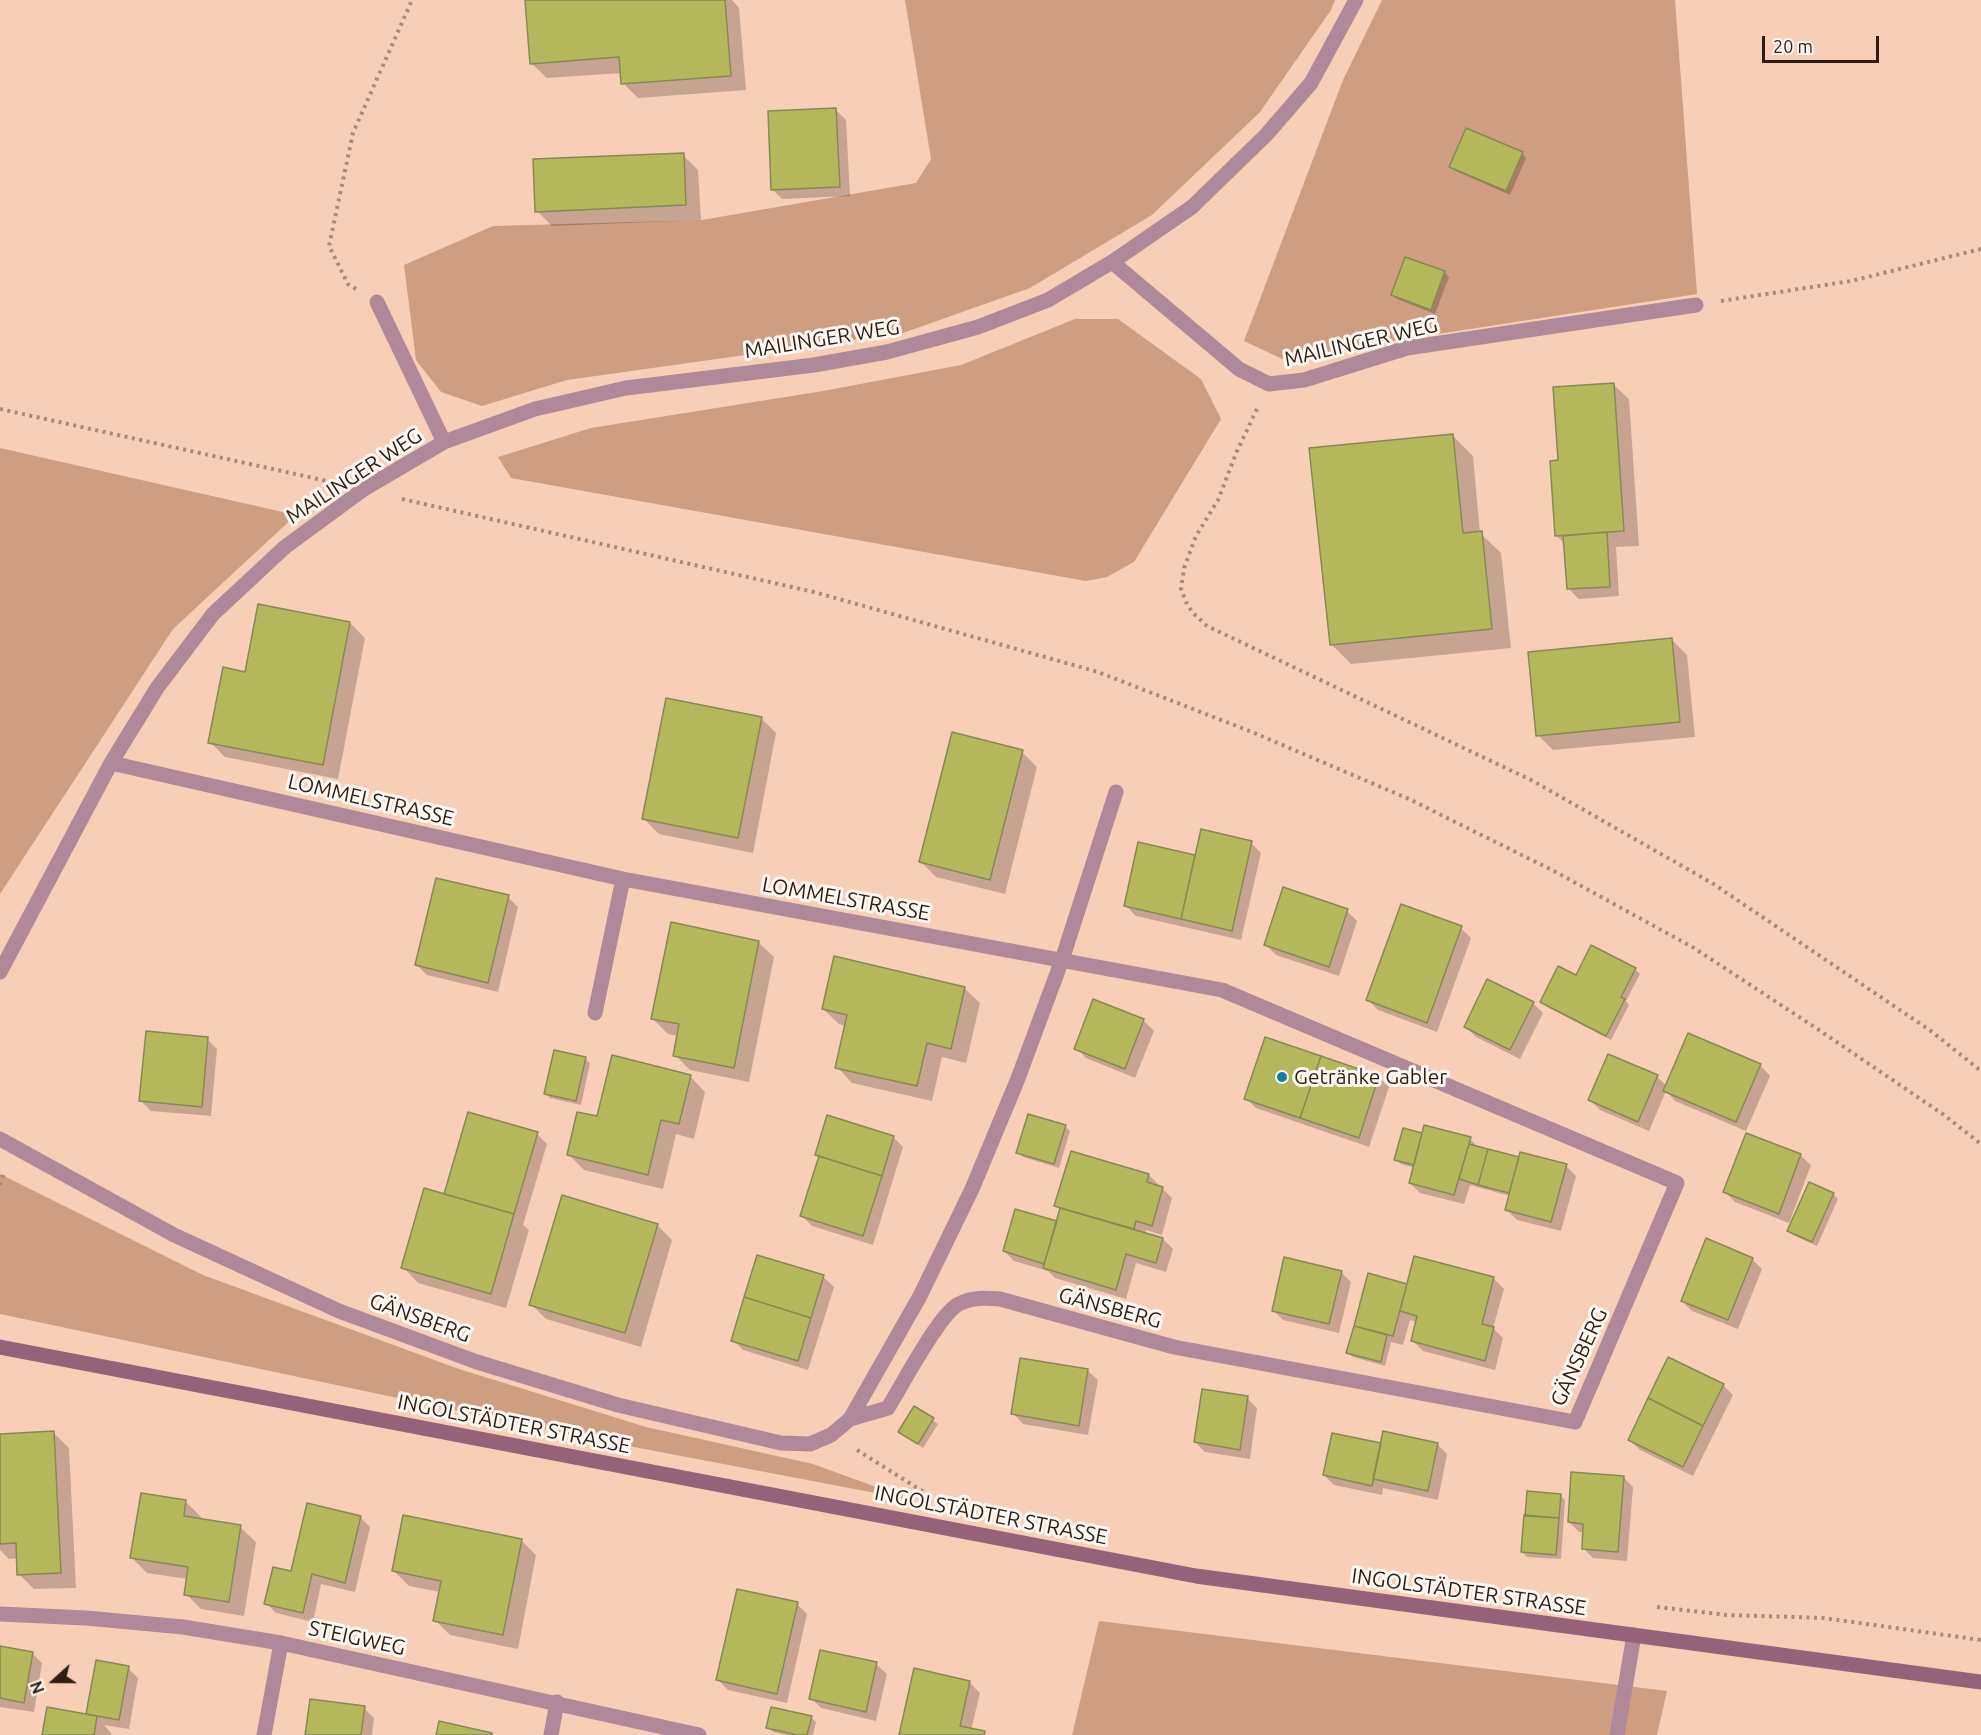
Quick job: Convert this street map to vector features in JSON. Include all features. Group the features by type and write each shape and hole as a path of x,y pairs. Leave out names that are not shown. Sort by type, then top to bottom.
{"main road":[{"name":"INGOLSTÄDTER STRASSE","path":"0,1347 1196,1576 1981,1682"}],"street":[{"name":"MAILINGER WEG","path":"0,972 111,762 157,688 213,614 285,547 364,489 444,442 535,409 626,387 814,365 887,352 978,327 1048,300 1112,262 1191,207 1267,134 1311,83 1356,0"},
{"name":"MAILINGER WEG","path":"1112,262 1239,369 1269,384 1304,380 1407,348 1696,305"},
{"path":"377,302 444,442"},
{"name":"LOMMELSTRASSE","path":"111,762 622,879 1062,960"},
{"name":"GÄNSBERG","path":"0,1139 174,1235 339,1311 477,1362 618,1405 781,1443 810,1444 831,1436 850,1419 920,1296 972,1189 1017,1081 1062,960 1116,792"},
{"path":"595,1013 622,879"},
{"name":"GÄNSBERG","path":"850,1419 888,1408 943,1317 957,1304 979,1298 1000,1299 1174,1347 1575,1422 1677,1183 1222,990 1062,960"},
{"name":"STEIGWEG","path":"0,1614 86,1618 183,1627 281,1643 699,1735"},
{"path":"1617,1735 1634,1635"},
{"path":"264,1735 281,1643"},
{"path":"551,1735 556,1702"}],"path":[{"path":"377,302 348,284 329,246 353,133 412,0"},
{"path":"1696,305 1851,281 1981,249"},
{"path":"1269,384 1237,451 1218,500 1196,536 1184,568 1181,589 1192,612 1208,626 1533,781 1712,883 1931,1031 1981,1071"},
{"path":"0,409 814,592 1098,672 1252,732 1409,799 1554,871 1694,948 1944,1115 1981,1144"},
{"path":"831,1436 933,1496"},
{"path":"1646,1606 1727,1615 1824,1618 1981,1640"}],"shaded area":[{"path":"905,0 1335,0 1331,10 1260,112 1152,215 1030,288 903,333 567,380 482,406 441,392 416,360 404,265 493,226 702,220 916,183 931,159"},
{"path":"1382,0 1675,0 1697,294 1354,347 1291,363 1244,341 1343,80"},
{"path":"1075,319 1118,319 1201,379 1221,419 1134,562 1107,577 1086,581 511,478 498,457 591,428 823,391 961,365"},
{"path":"0,448 296,515 173,629 0,894"},
{"path":"0,1174 203,1275 459,1369 646,1427 813,1464 912,1500 592,1439 0,1314"},
{"path":"1099,1621 1667,1691 1657,1735 1072,1735"}],"building":[{"path":"525,0 725,0 731,76 621,84 619,57 530,64"},
{"path":"836,108 840,187 771,190 768,111"},
{"path":"1466,128 1523,152 1506,191 1449,167"},
{"path":"684,153 686,205 535,212 533,159"},
{"path":"1405,257 1445,271 1431,310 1391,295"},
{"path":"1614,383 1624,531 1555,536 1550,461 1558,460 1553,387"},
{"path":"1453,434 1463,533 1482,531 1492,629 1330,645 1309,448"},
{"path":"1607,532 1610,587 1567,589 1563,536"},
{"path":"258,604 350,622 323,765 208,743 223,667 245,672"},
{"path":"1672,638 1680,722 1536,736 1528,652"},
{"path":"666,698 762,717 738,838 642,819"},
{"path":"952,732 1023,750 990,880 919,862"},
{"path":"1201,829 1252,841 1232,931 1181,919"},
{"path":"1138,842 1195,855 1181,919 1124,906"},
{"path":"436,878 509,895 488,983 415,965"},
{"path":"1283,887 1348,909 1329,967 1264,945"},
{"path":"1401,904 1462,926 1427,1023 1366,1000"},
{"path":"671,922 759,941 734,1068 673,1056 679,1024 651,1019"},
{"path":"1591,945 1636,968 1621,997 1625,999 1606,1036 1540,1002 1558,966 1576,975"},
{"path":"834,956 965,987 951,1049 927,1043 917,1086 835,1068 847,1015 822,1009"},
{"path":"1487,979 1534,1002 1510,1050 1464,1027"},
{"path":"1093,999 1144,1019 1125,1069 1074,1049"},
{"path":"146,1031 208,1037 202,1107 139,1101"},
{"path":"1688,1033 1761,1064 1736,1122 1663,1091"},
{"name":"Getränke Gabler","path":"1265,1037 1321,1056 1300,1118 1244,1099"},
{"path":"554,1050 586,1057 576,1101 544,1094"},
{"path":"1608,1054 1658,1075 1638,1122 1588,1100"},
{"path":"612,1055 691,1075 679,1124 661,1120 648,1175 567,1155 577,1112 597,1116"},
{"path":"1321,1056 1379,1076 1359,1138 1300,1118"},
{"path":"468,1112 538,1132 514,1214 444,1194"},
{"path":"1028,1114 1066,1125 1054,1164 1016,1153"},
{"path":"827,1115 894,1136 882,1176 815,1155"},
{"path":"1424,1125 1471,1137 1454,1195 1409,1183"},
{"path":"1403,1128 1422,1133 1414,1165 1394,1160"},
{"path":"1746,1133 1801,1154 1779,1214 1723,1192"},
{"path":"1469,1144 1488,1149 1478,1185 1459,1179"},
{"path":"1488,1149 1519,1157 1509,1193 1478,1185"},
{"path":"1071,1151 1149,1174 1147,1182 1163,1187 1152,1226 1136,1221 1134,1229 1054,1206"},
{"path":"1520,1152 1567,1164 1551,1222 1505,1210"},
{"path":"819,1156 882,1176 863,1236 800,1216"},
{"path":"1809,1182 1834,1193 1812,1242 1787,1231"},
{"path":"424,1188 514,1214 491,1294 401,1268"},
{"path":"562,1195 658,1224 625,1333 529,1305"},
{"path":"1060,1208 1163,1238 1156,1263 1126,1254 1116,1290 1043,1268"},
{"path":"1015,1209 1057,1221 1044,1264 1003,1251"},
{"path":"1706,1238 1753,1258 1728,1320 1681,1301"},
{"path":"757,1255 824,1275 811,1318 744,1297"},
{"path":"1414,1256 1494,1277 1482,1324 1494,1327 1485,1361 1411,1341 1417,1316 1400,1311"},
{"path":"1284,1257 1342,1271 1329,1324 1272,1311"},
{"path":"1368,1273 1407,1284 1393,1336 1354,1326"},
{"path":"744,1297 811,1318 798,1361 731,1341"},
{"path":"1354,1326 1387,1335 1381,1362 1346,1353"},
{"path":"1668,1357 1724,1384 1703,1426 1648,1398"},
{"path":"1020,1358 1088,1369 1079,1426 1011,1414"},
{"path":"1202,1389 1248,1396 1240,1450 1194,1442"},
{"path":"1648,1398 1703,1426 1683,1467 1628,1440"},
{"path":"914,1406 934,1418 918,1444 898,1432"},
{"path":"54,1431 61,1573 17,1575 16,1543 0,1544 0,1434"},
{"path":"1383,1431 1438,1443 1428,1491 1373,1479"},
{"path":"1332,1433 1381,1443 1372,1486 1323,1475"},
{"path":"1571,1472 1624,1476 1618,1552 1582,1549 1583,1524 1568,1522"},
{"path":"1527,1491 1561,1494 1559,1518 1525,1516"},
{"path":"141,1493 186,1500 184,1516 241,1525 229,1602 184,1595 188,1567 130,1558"},
{"path":"307,1503 361,1516 345,1583 312,1574 303,1613 264,1604 273,1567 291,1571"},
{"path":"403,1515 522,1539 503,1635 433,1621 441,1581 392,1571"},
{"path":"1524,1515 1559,1518 1556,1555 1521,1552"},
{"path":"737,1589 798,1602 777,1694 716,1680"},
{"path":"0,1646 33,1652 24,1703 0,1698"},
{"path":"820,1650 877,1662 866,1712 809,1699"},
{"path":"96,1660 129,1666 119,1720 86,1714"},
{"path":"914,1668 970,1681 960,1726 985,1731 984,1735 899,1735"},
{"path":"310,1699 365,1706 361,1735 305,1735"},
{"path":"47,1707 97,1716 94,1735 42,1735"},
{"path":"771,1707 812,1716 807,1735 766,1728"},
{"path":"439,1721 492,1733 492,1735 436,1735"}],"place":[{"name":"Getränke Gabler","path":"1282,1077"}]}
